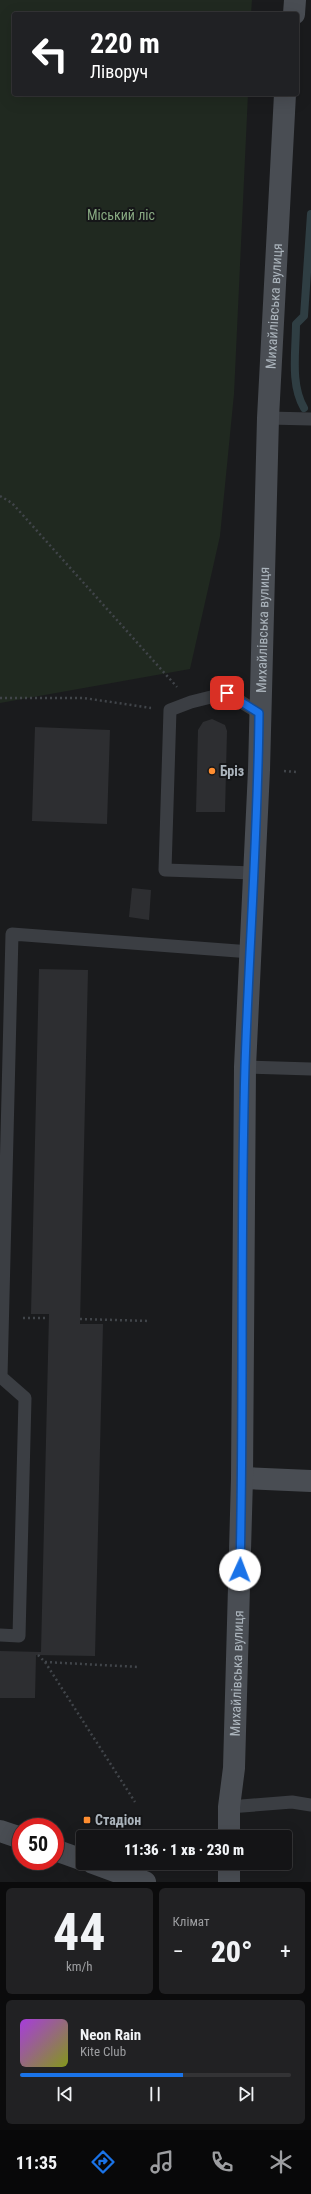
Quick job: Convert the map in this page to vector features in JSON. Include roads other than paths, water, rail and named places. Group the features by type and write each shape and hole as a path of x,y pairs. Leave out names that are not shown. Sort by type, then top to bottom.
{"main road":[{"path":"294,12 295,0"},
{"name":"Михайлівська вулиця","path":"229,1830 229,1807 234,1768 242,1478 245,1067 254,873 268,418 285,96"},
{"path":"242,1478 311,1482"},
{"path":"0,1831 12,1835"},
{"path":"64,1853 76,1858"},
{"path":"112,1870 145,1882"},
{"path":"228,1882 229,1870"}],"lane":[{"path":"268,418 311,419"},
{"path":"254,873 165,870 170,710 191,702 227,693 259,713"},
{"path":"0,1635 19,1636 25,1398 0,1377 5,1030 12,934 251,952"},
{"path":"245,1067 311,1069"},
{"path":"229,1807 292,1802 311,1805"}],"waterway":[{"path":"304,408 300,399 295,378 296,324 304,316 311,214"}],"place":[{"name":"Бріз","path":"212,771"},
{"name":"Стадіон","path":"87,1820"}],"park label":[{"name":"Міський ліс","path":"121,215"}]}
